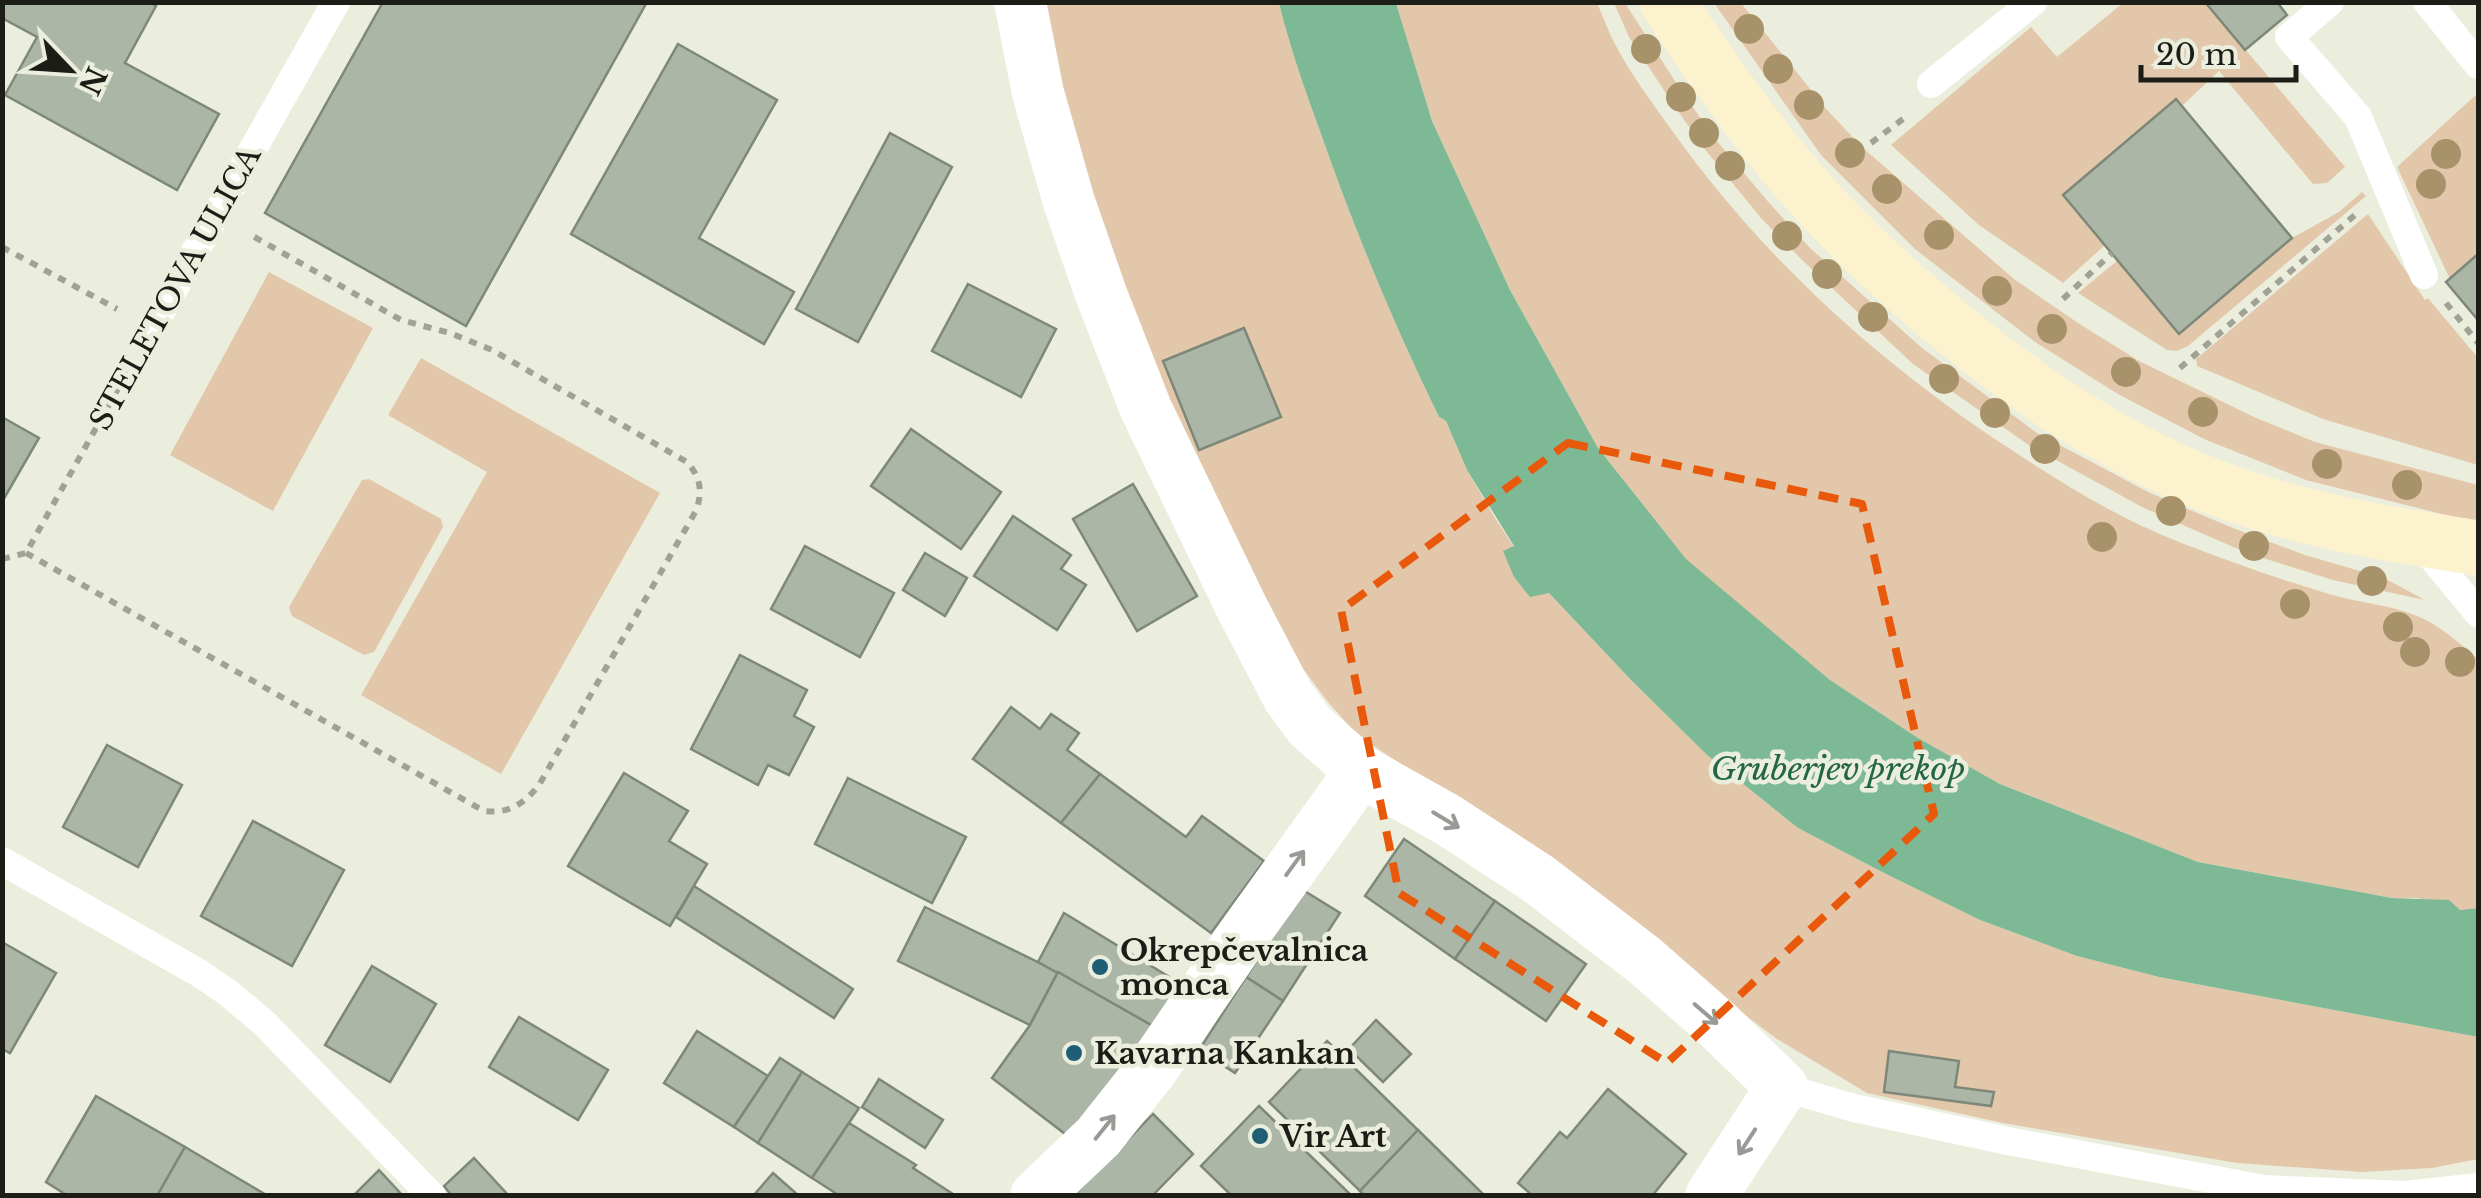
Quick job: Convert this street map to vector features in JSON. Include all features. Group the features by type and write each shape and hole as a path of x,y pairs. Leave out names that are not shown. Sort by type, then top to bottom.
{"main road":[{"path":"1667,2 1722,84 1828,214 1931,310 2040,395 2153,460 2213,486 2340,525 2478,548"}],"street":[{"path":"1020,2 1038,93 1069,202 1101,294 1146,409 1288,696 1310,726 1361,772 1448,820 1537,878 1644,960 1716,1022 1782,1087 1711,1196"},
{"path":"1036,1196 1098,1137 1152,1069 1361,772"}],"lane":[{"name":"STELETOVA ULICA","path":"152,328 336,2"},
{"path":"1931,84 2033,2"},
{"path":"2330,2 2289,37 2358,117 2424,275"},
{"path":"2427,2 2478,65"},
{"path":"2417,538 2478,613"},
{"path":"2,861 227,992 264,1024 432,1196"},
{"path":"1782,1087 1854,1108 2262,1192 2405,1195 2478,1187"}],"path":[{"path":"2180,368 2387,186"},
{"path":"2,559 26,553 484,811 508,811 529,797 539,784 697,509 700,481 687,462 492,350 450,332 401,320 217,215"},
{"path":"2,247 152,328"},
{"path":"2063,299 2112,253"},
{"name":"STELETOVA ULICA","path":"26,553 152,328"}],"highlighted area":[{"path":"1568,443 1862,504 1934,814 1667,1063 1399,893 1341,610"}],"shaded area":[{"path":"2205,2 2345,167 2327,183 2313,184 2219,71 2182,106 2063,195 2105,245 2063,283 1979,225 1891,145 2031,27 2057,57 2123,3"},
{"path":"1042,3 1279,3 1361,242 1422,382 1439,417 1446,421 1467,470 1514,547 1549,593 1707,755 1798,828 1980,920 2077,956 2159,977 2478,1037 2478,1159 2432,1168 2362,1172 2237,1163 2003,1123 1867,1093 1777,1039 1536,851 1352,729 1292,654 1192,455 1106,242"},
{"path":"1396,3 1597,3 1628,67 1708,178 1784,265 1913,380 2069,487 2156,533 2291,582 2406,612 2434,624 2464,647 2478,659 2478,908 2460,910 2417,898 2392,898 2198,862 2000,784 1918,738 1830,680 1685,559 1598,448 1510,290 1432,121"},
{"path":"1614,3 1625,3 1716,140 1810,248 1922,348 2037,433 2150,493 2305,555 2384,578 2425,600 2333,580 2247,553 2144,508 2030,446 1913,364 1761,218 1669,98 1629,37"},
{"path":"1714,3 1741,3 1863,148 2014,279 2078,323 2139,361 2315,442 2478,485 2478,523 2306,480 2204,439 2118,394 2035,342 1915,249 1821,155"},
{"path":"2478,93 2478,254 2450,279 2397,167"},
{"path":"2362,192 2366,196 2188,346 2177,351 2167,350 2078,293 2118,260 2180,333 2292,238 2339,212"},
{"path":"2368,214 2425,300 2428,298 2478,358 2478,465 2323,419 2197,366 2196,359"},
{"path":"269,272 373,328 273,511 170,455"},
{"path":"421,358 660,493 501,774 361,695 487,472 388,415"},
{"path":"369,479 441,519 443,527 374,652 364,655 292,616 289,607 362,480"}],"water":[{"name":"Gruberjev prekop","path":"1279,3 1396,3 1432,121 1510,290 1598,448 1686,559 1830,680 1918,738 2000,784 2198,862 2392,898 2449,900 2460,910 2478,908 2478,1037 2159,977 2077,956 1980,920 1798,828 1707,755 1549,593 1530,597 1514,577 1503,551 1514,546 1467,470 1446,421 1439,417 1376,277 1309,101"}],"building":[{"path":"2,2 150,2 156,6 125,63 219,114 177,190 5,95 37,37 2,18"},
{"path":"383,2 647,2 466,326 265,213"},
{"path":"2205,2 2277,2 2287,15 2245,50"},
{"path":"678,44 777,100 699,238 794,292 764,344 571,234"},
{"path":"2176,99 2292,238 2179,334 2063,195"},
{"path":"890,133 952,167 858,342 796,309"},
{"path":"2478,254 2478,320 2446,282"},
{"path":"968,284 1056,329 1021,397 932,351"},
{"path":"1244,328 1281,417 1199,450 1163,361"},
{"path":"2,417 39,438 2,502"},
{"path":"911,429 1001,492 961,549 871,486"},
{"path":"1133,484 1197,596 1137,631 1073,519"},
{"path":"1013,516 1071,555 1061,569 1086,585 1057,630 974,576"},
{"path":"805,546 894,593 860,657 771,609"},
{"path":"925,553 967,578 945,616 903,590"},
{"path":"740,655 807,690 794,716 814,727 789,775 768,765 758,785 691,749"},
{"path":"1011,707 1040,729 1051,714 1079,733 1067,750 1100,774 1061,823 973,759"},
{"path":"107,745 182,785 138,867 63,827"},
{"path":"624,773 688,811 669,841 707,864 670,926 568,866"},
{"path":"1100,774 1186,837 1202,816 1264,861 1211,933 1061,823"},
{"path":"848,778 966,837 932,903 815,844"},
{"path":"253,821 344,870 292,966 201,916"},
{"path":"1404,839 1495,901 1455,959 1365,896"},
{"path":"694,886 853,989 834,1018 676,917"},
{"path":"1303,890 1340,913 1283,1001 1246,977"},
{"path":"1495,901 1586,964 1546,1021 1455,959"},
{"path":"925,907 1058,972 1030,1025 898,961"},
{"name":"Okrepčevalnica monca","path":"1064,913 1184,986 1158,1029 1038,962"},
{"path":"2,942 56,973 10,1053 2,1049"},
{"path":"372,966 436,1004 390,1082 325,1045"},
{"name":"Kavarna Kankan","path":"1058,972 1158,1029 1069,1137 992,1078 1030,1025"},
{"path":"1246,977 1283,1001 1235,1073 1199,1050"},
{"path":"519,1017 608,1070 578,1120 489,1067"},
{"path":"1376,1020 1411,1054 1383,1082 1349,1049"},
{"path":"697,1031 768,1076 734,1127 664,1083"},
{"path":"1327,1041 1418,1130 1360,1191 1269,1102"},
{"path":"1889,1051 1959,1061 1955,1087 1994,1092 1991,1106 1884,1092"},
{"path":"780,1058 802,1072 758,1143 734,1127"},
{"path":"802,1072 859,1108 812,1178 758,1143"},
{"path":"879,1079 943,1120 925,1148 862,1107"},
{"path":"1608,1089 1686,1154 1652,1196 1533,1196 1518,1183 1560,1132 1567,1138"},
{"path":"96,1096 185,1147 157,1196 68,1196 46,1182"},
{"name":"Vir Art","path":"1259,1106 1352,1196 1232,1196 1201,1166"},
{"path":"1153,1114 1193,1154 1152,1196 1073,1196"},
{"path":"849,1123 916,1165 913,1168 956,1196 840,1196 812,1178"},
{"path":"1418,1130 1485,1196 1365,1196 1360,1191"},
{"path":"185,1147 268,1196 157,1196"},
{"path":"474,1158 509,1196 452,1196 444,1186"},
{"path":"379,1170 403,1196 353,1196"},
{"path":"773,1173 799,1196 753,1196"}],"place":[{"name":"Okrepčevalnica monca","path":"1100,967"},
{"name":"Kavarna Kankan","path":"1074,1053"},
{"name":"Vir Art","path":"1260,1136"}]}
